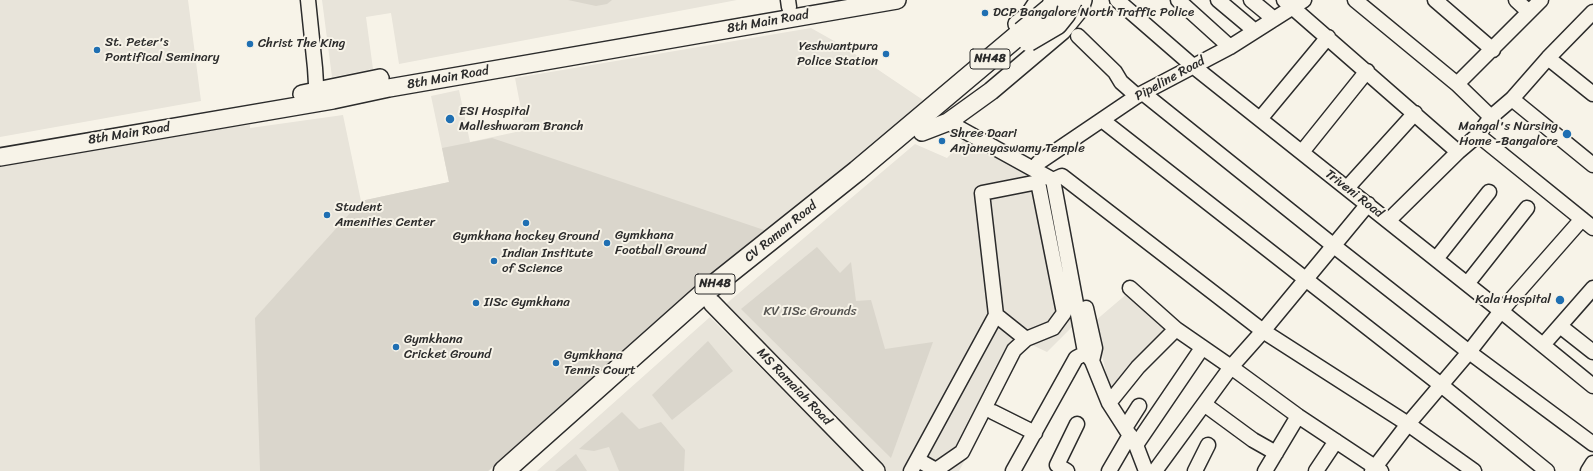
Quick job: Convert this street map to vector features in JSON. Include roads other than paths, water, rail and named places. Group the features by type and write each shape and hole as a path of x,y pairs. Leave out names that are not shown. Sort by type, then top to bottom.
{"highway":[{"name":"NH48","path":"922,132 1024,22 1050,8 1055,0"},
{"name":"NH48","path":"1024,22 1057,24 1065,14 1072,0"},
{"name":"CV Raman Road","path":"504,471 704,293 857,171 934,107 1024,22"},
{"name":"CV Raman Road","path":"522,471 712,303 922,132"}],"main road":[{"name":"8th Main Road","path":"0,157 388,83 788,3 827,0"},
{"path":"1039,0 1024,22 1051,39"},
{"path":"922,132 951,120 991,91 1062,31 1080,9 1083,0"},
{"name":"8th Main Road","path":"388,83 891,1"},
{"name":"8th Main Road","path":"0,145 316,97"},
{"name":"MS Ramaiah Road","path":"712,303 876,471"}],"street":[{"path":"308,0 315,68 316,97"},
{"name":"Triveni Road","path":"1116,0 1193,66 1348,188 1593,386"},
{"path":"1178,0 1230,46"},
{"path":"1218,0 1255,31"},
{"path":"1251,0 1274,19"},
{"path":"1355,0 1457,84 1490,117"},
{"path":"1435,0 1493,50"},
{"path":"1516,0 1529,12"},
{"path":"1457,84 1493,50 1541,0"},
{"path":"1294,2 1328,37 1458,152"},
{"name":"Pipeline Road","path":"1038,163 1140,94 1230,46 1274,19 1294,2"},
{"path":"1388,221 1458,152 1478,135 1490,117 1512,99 1548,58 1593,12"},
{"path":"1078,36 1115,72 1120,82 1140,94 1469,352 1593,444"},
{"path":"1260,119 1328,37"},
{"path":"1548,58 1593,94"},
{"path":"1302,152 1367,71"},
{"path":"1512,99 1593,165"},
{"path":"1348,188 1415,113"},
{"path":"951,120 1038,163 1263,331 1408,424 1474,471"},
{"path":"951,120 1058,178 1082,289 1091,354 1109,403 1130,436 1146,471"},
{"path":"1102,120 1441,385 1547,471"},
{"path":"1478,135 1593,228"},
{"path":"1038,182 1064,313 1053,328 1026,339 1014,350 962,452 936,470 914,466 996,315 982,193 1038,182"},
{"path":"1436,259 1489,192"},
{"path":"1155,471 1231,367 1263,331 1368,204"},
{"path":"1467,284 1527,208"},
{"path":"1130,288 1176,329 1376,470 1408,424 1469,352 1501,311 1582,219"},
{"path":"1542,345 1593,288"},
{"path":"996,315 1026,339"},
{"path":"1560,326 1593,352"},
{"path":"1109,403 1138,367 1176,329"},
{"path":"1109,471 1130,436 1202,348"},
{"path":"1013,471 1076,358 1091,354"},
{"path":"1204,404 1253,440 1276,452"},
{"path":"1130,436 1138,406"},
{"path":"993,412 1035,433"},
{"path":"1265,471 1298,416"},
{"path":"1067,471 1057,465 1077,424"},
{"path":"1316,471 1336,441"},
{"path":"1196,471 1208,445"},
{"path":"1588,471 1593,463"}],"place":[{"name":"DCP Bangalore North Traffic Police","path":"985,13"},
{"name":"Christ The King","path":"250,44"},
{"name":"St. Peter's Pontifical Seminary","path":"97,50"},
{"name":"Yeshwantpura Police Station","path":"886,54"},
{"name":"ESI Hospital Malleshwaram Branch","path":"450,119"},
{"name":"Mangal's Nursing Home -Bangalore","path":"1567,134"},
{"name":"Shree Daari Anjaneyaswamy Temple","path":"942,141"},
{"name":"Student Amenities Center","path":"327,215"},
{"name":"Gymkhana hockey Ground","path":"526,223"},
{"name":"Gymkhana Football Ground","path":"607,243"},
{"name":"Indian Institute of Science","path":"494,261"},
{"name":"Kala Hospital","path":"1560,300"},
{"name":"IISc Gymkhana","path":"476,303"},
{"name":"Gymkhana Cricket Ground","path":"396,347"},
{"name":"Gymkhana Tennis Court","path":"556,363"}],"park label":[{"name":"KV IISc Grounds","path":"810,312"}]}
